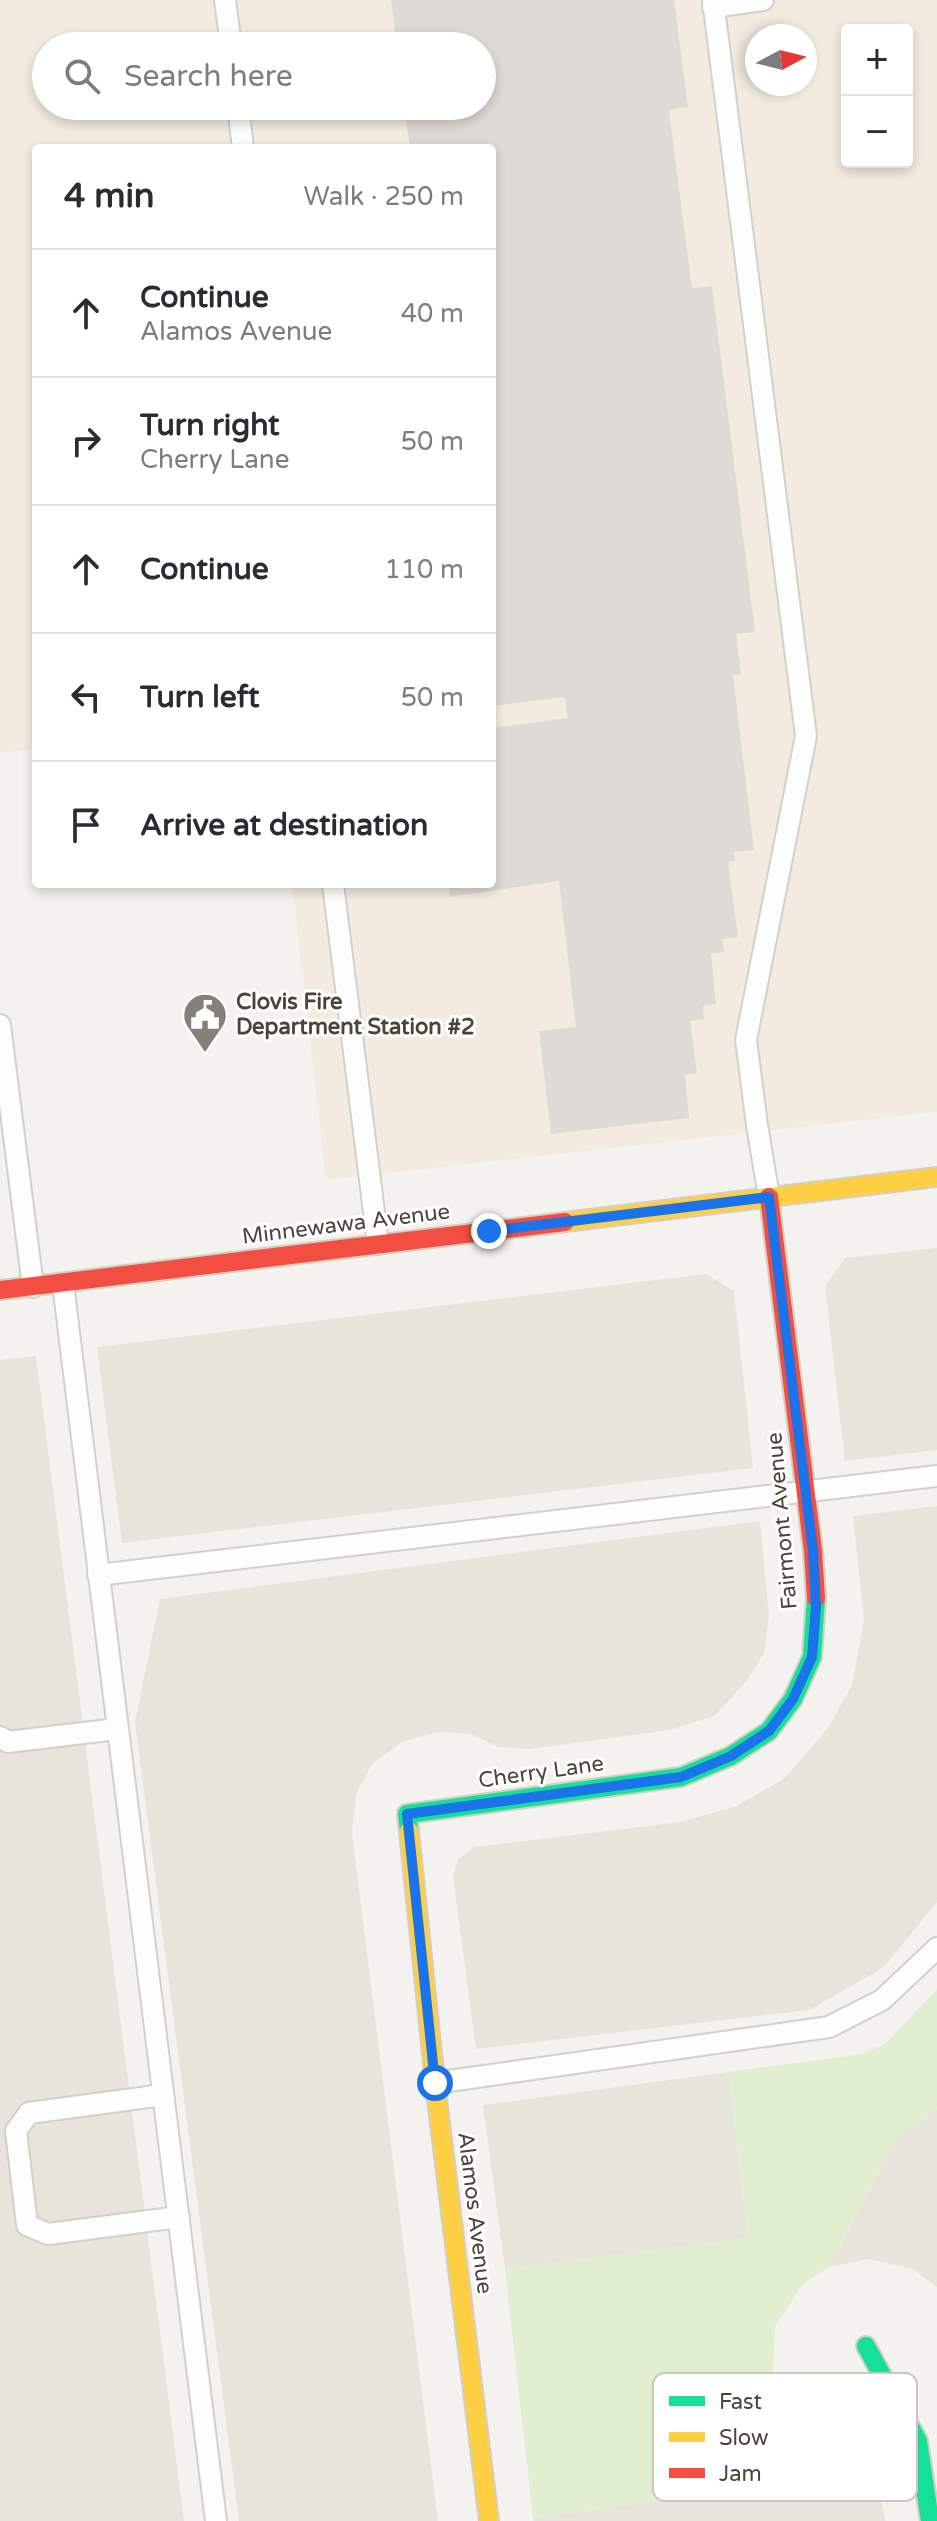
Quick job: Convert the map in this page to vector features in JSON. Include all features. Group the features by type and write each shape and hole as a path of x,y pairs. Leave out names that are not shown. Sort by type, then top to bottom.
{"street":[{"name":"Minnewawa Avenue","path":"0,1290 937,1177"},
{"name":"Fairmont Avenue","path":"681,1777 731,1756 769,1731 793,1699 812,1657 816,1607 813,1551 769,1197"},
{"name":"Cherry Lane","path":"407,1814 681,1777"},
{"name":"Alamos Avenue","path":"407,1814 435,2083 489,2521"},
{"path":"866,2346 881,2373"},
{"path":"917,2439 930,2521"}],"lane":[{"path":"225,0 229,32"},
{"path":"763,0 713,3 806,736 746,1040 769,1197"},
{"path":"240,120 243,144"},
{"path":"334,888 378,1244"},
{"path":"0,1025 33,1287"},
{"path":"63,1284 216,2521"},
{"path":"98,1575 937,1476"},
{"path":"0,1737 8,1742 117,1729"},
{"path":"435,2083 829,2027 882,2000 937,1948"},
{"path":"163,2095 29,2113 16,2131 27,2225 48,2234 179,2217"}],"shaded area":[{"path":"0,0 937,0 937,1112 326,1180 292,888 496,888 496,144 32,144 32,749 0,753"},
{"path":"937,1248 937,1450 845,1461 825,1286 845,1258"},
{"path":"706,1274 734,1291 753,1468 122,1543 97,1347"},
{"path":"36,1356 184,2521 0,2521 0,1360"},
{"path":"937,1506 937,1902 884,1967 809,2010 476,2049 453,1876 458,1859 474,1847 681,1822 737,1806 785,1778 828,1728 852,1685 864,1620 853,1516"},
{"path":"760,1521 769,1616 764,1653 746,1682 714,1716 670,1730 530,1749 498,1747 471,1734 437,1732 402,1742 372,1764 356,1794 352,1833 438,2521 239,2521 135,1722 160,1599"},
{"path":"729,2072 748,2238 505,2269 483,2105"},
{"path":"937,2109 937,2287 913,2269 869,2259 829,2267 895,2140"},
{"path":"657,2501 881,2501 886,2521 534,2521 533,2518"}],"green space":[{"path":"937,1989 937,2109 895,2140 829,2267 802,2285 775,2327 774,2373 653,2373 653,2501 657,2501 533,2518 505,2269 748,2238 729,2072 863,2054 886,2043"}],"building":[{"path":"391,0 674,0 688,107 669,110 676,166 692,288 712,286 755,632 736,634 741,674 733,675 754,850 734,852 735,861 728,862 738,937 722,939 724,952 711,954 716,1004 703,1006 704,1019 690,1021 697,1073 685,1075 689,1118 551,1134 539,1031 576,1027 559,881 450,897 449,888 496,888 496,727 568,718 565,697 496,706 496,144 409,144 406,120 496,120 496,32 395,32"}],"traffic: fast":[{"path":"409,1831 407,1814 681,1777 731,1756 769,1731 793,1699 812,1657 816,1598"},
{"path":"866,2346 881,2373"},
{"path":"917,2439 930,2521"}],"traffic: slow":[{"path":"565,1222 937,1177"},
{"path":"409,1831 435,2083 489,2521"}],"traffic: jam":[{"path":"769,1197 813,1551 816,1598"},
{"path":"0,1290 565,1222"}],"place":[{"name":"Clovis Fire Department Station #2","path":"205,1054"}],"route":[{"path":"435,2083 407,1814 681,1777 731,1756 769,1731 793,1699 812,1657 816,1607 813,1551 769,1197 489,1231"}]}
